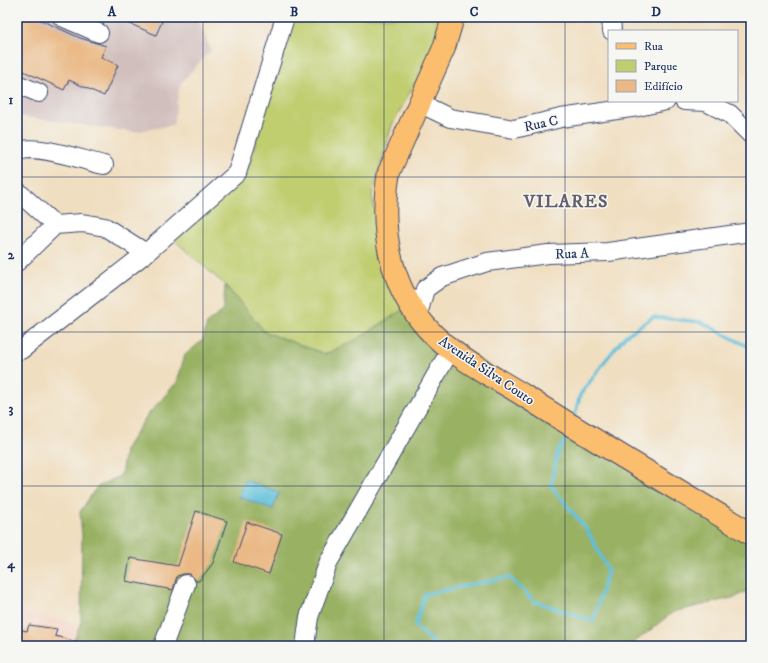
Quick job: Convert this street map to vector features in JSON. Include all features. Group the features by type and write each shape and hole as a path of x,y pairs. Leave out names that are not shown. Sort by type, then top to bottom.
{"main road":[{"name":"Avenida Silva Couto","path":"453,17 444,48 389,172 386,192 385,218 391,260 398,279 418,315 426,327 451,349 576,428 751,534"}],"street":[{"path":"62,17 99,32"},
{"path":"21,350 146,253 237,173 285,17"},
{"path":"611,17 612,30"},
{"path":"17,84 39,93"},
{"name":"Rua C","path":"419,103 450,118 514,129 623,105 655,102"},
{"path":"706,102 730,114 751,135"},
{"path":"17,152 21,150 37,149 104,165"},
{"path":"17,191 55,225"},
{"path":"17,262 55,225 82,223 105,227 146,253"},
{"name":"Rua A","path":"418,315 425,290 442,277 487,262 548,254 608,252 751,232"},
{"path":"305,646 309,617 329,561 451,349"},
{"path":"163,646 186,584"}],"shaded area":[{"path":"17,17 197,17 211,50 180,84 173,125 134,132 17,116"},
{"path":"17,612 81,624 73,646 17,646"}],"green space":[{"path":"294,17 442,17 436,45 392,125 372,194 383,268 404,309 356,340 325,354 265,332 225,285 173,239 245,177"},
{"path":"225,285 265,332 325,354 356,340 404,309 751,541 751,589 736,597 673,612 635,642 635,646 72,646 81,622 82,536 80,512 96,488 121,475 125,450 146,417 177,382 185,355 203,340 207,323 223,311"}],"water":[{"path":"245,480 279,492 273,509 239,497"}],"building":[{"path":"17,17 34,17 80,38 106,46 101,57 118,65 104,96 69,80 64,90 17,68"},
{"path":"114,17 164,17 156,35"},
{"path":"196,511 227,521 213,563 199,581 196,581 190,574 177,576 173,590 126,581 130,558 178,566"},
{"path":"247,522 282,534 269,574 234,562"},
{"path":"29,625 57,629 55,636 82,643 81,646 17,646 17,629 27,631"}],"waterway":[{"path":"575,415 580,395 605,361 625,336 653,317 701,322 751,348"},
{"path":"437,646 415,626 425,594 509,577 534,601 593,621 608,570 587,530 551,486 558,451 570,434"}],"district":[{"name":"VILARES","path":"566,201"}]}
